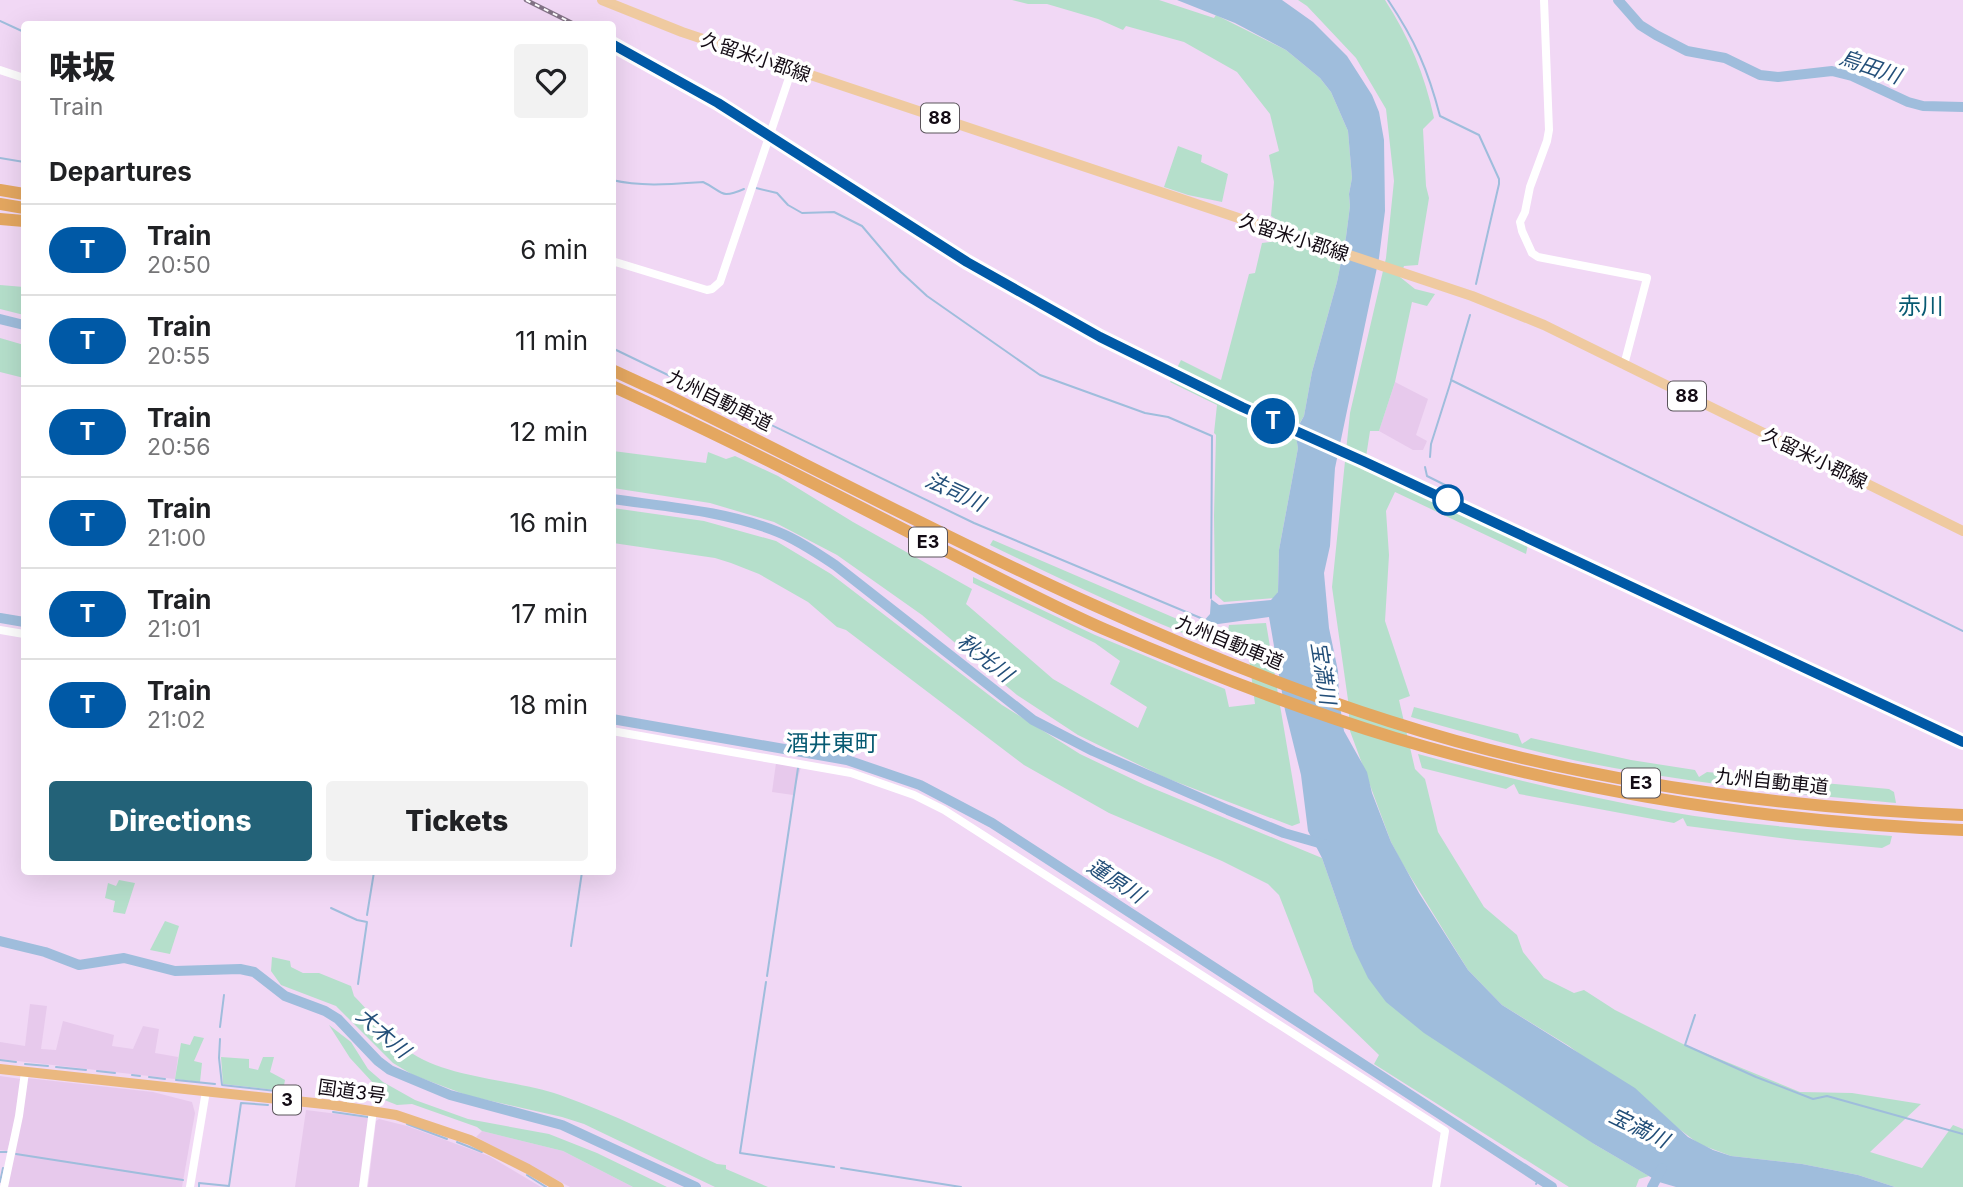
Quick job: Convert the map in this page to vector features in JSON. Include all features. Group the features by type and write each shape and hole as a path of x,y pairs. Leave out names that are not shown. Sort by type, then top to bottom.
{"highway":[{"path":"0,190 21,194"},
{"path":"0,204 21,208"},
{"path":"0,219 21,221"},
{"name":"九州自動車道","path":"616,372 1106,612 1247,671 1391,722 1528,760 1719,795 1896,812 1963,815"},
{"name":"九州自動車道","path":"616,388 1101,628 1248,687 1391,737 1539,775 1655,799 1894,827 1963,830"},
{"name":"国道3号","path":"0,1069 373,1111 425,1123 470,1140 559,1187"}],"main road":[{"name":"久留米小郡線","path":"601,0 639,16 792,69 1472,296 1544,325 1963,531"}],"street":[{"path":"1544,0 1549,130 1520,222 1532,253 1538,257 1647,278 1624,365"},
{"path":"616,262 707,290 720,282 792,69"},
{"path":"0,70 21,77"},
{"path":"0,630 21,634"},
{"path":"616,732 851,773 914,795 944,810 1445,1131 1436,1187"},
{"path":"4,1187 25,1072"},
{"path":"190,1187 206,1091"},
{"path":"363,1187 373,1111"}],"shaded area":[{"path":"1395,382 1428,399 1416,435 1427,441 1423,450 1413,450 1379,431"},
{"path":"776,763 801,767 793,795 772,792"},
{"path":"30,1004 47,1006 41,1049 56,1050 63,1021 114,1035 112,1046 133,1049 143,1026 159,1029 155,1053 178,1057 175,1079 0,1059 0,1042 25,1046"},
{"path":"0,1076 21,1079 17,1116 7,1151 0,1150"},
{"path":"27,1078 153,1092 192,1102 195,1113 182,1187 7,1187"},
{"path":"306,1110 369,1118 360,1187 295,1187"},
{"path":"379,1119 407,1126 489,1156 541,1187 368,1187 376,1121"},
{"path":"482,1131 563,1151 633,1187 570,1187 476,1137"}],"green space":[{"path":"1012,0 1159,0 1214,18 1216,15 1286,50 1320,78 1331,92 1348,131 1352,178 1350,206 1337,282 1312,372 1304,416 1295,431 1298,448 1279,550 1278,592 1275,598 1224,602 1215,594 1214,433 1217,405 1170,382 1181,360 1221,380 1249,274 1255,273 1262,243 1284,240 1288,227 1271,216 1274,182 1269,155 1279,151 1270,114 1237,72 1184,42 1126,26 1123,30 1098,19 1047,4 1028,4"},
{"path":"1298,0 1385,0 1415,57 1434,118 1423,129 1429,198 1418,265 1404,266 1400,277 1415,289 1435,294 1427,306 1412,302 1395,382 1379,431 1370,431 1364,470 1528,544 1526,554 1395,492 1386,511 1389,555 1385,621 1410,696 1399,700 1415,769 1425,779 1438,832 1484,907 1517,935 1523,952 1544,978 1574,993 1584,990 1615,1010 1683,1044 1800,1092 1852,1093 1921,1104 1870,1152 1922,1168 1953,1125 1963,1129 1963,1187 1895,1187 1858,1175 1802,1164 1731,1156 1699,1144 1569,1046 1502,1005 1468,970 1402,863 1391,842 1350,731 1332,587 1350,413 1386,258 1394,181 1386,109 1356,58 1307,6"},
{"path":"1178,146 1202,155 1201,162 1228,174 1222,202 1164,187"},
{"path":"0,285 21,287 21,314 0,309"},
{"path":"0,338 21,344 21,377 0,372"},
{"path":"616,451 706,463 708,452 726,459 735,456 778,476 972,589 966,604 1053,679 1138,728 1147,707 1110,684 1120,661 1095,643 973,583 973,577 1095,635 1225,689 1229,707 1255,704 1249,658 1086,591 990,545 993,540 1226,640 1229,625 1266,623 1300,823 1292,826 1166,778 1078,735 1017,695 922,615 837,555 774,522 710,503 616,488"},
{"path":"616,508 704,521 776,541 831,574 1002,705 1080,754 1145,785 1322,858 1353,947 1594,1144 1649,1176 1639,1179 1636,1187 1569,1187 1374,1064 1379,1055 1314,992 1312,980 1279,895 1268,884 1222,861 1109,813 1024,765 846,630 837,627 808,602 759,574 715,558 616,543"},
{"path":"1414,707 1518,734 1522,744 1531,738 1631,760 1695,770 1699,777 1707,772 1889,789 1894,792 1896,803 1719,784 1588,763 1411,717"},
{"path":"1418,754 1540,785 1692,816 1892,836 1890,844 1882,848 1687,826 1683,818 1674,823 1519,794 1514,784 1506,789 1422,768"},
{"path":"119,880 135,883 125,914 113,912 115,901 105,898 108,883 116,886"},
{"path":"165,921 179,926 170,954 150,950"},
{"path":"272,957 290,961 291,967 303,973 319,973 351,986 354,996 386,1031 423,1060 461,1073 542,1090 580,1102 717,1164 726,1165 726,1169 768,1187 715,1187 584,1124 469,1096 413,1075 393,1063 336,1006 281,985 271,971"},
{"path":"329,1025 351,1042 368,1069 383,1082 415,1100 468,1119 549,1134 597,1153 667,1187 633,1187 563,1151 482,1131 412,1104 397,1105 377,1097 374,1084 350,1058"},
{"path":"194,1036 204,1038 194,1061 202,1063 200,1082 175,1079 181,1043 190,1045"},
{"path":"221,1057 249,1059 249,1068 258,1070 263,1057 274,1057 270,1072 285,1080 283,1091 223,1084"}],"water":[{"name":"宝満川","path":"1177,0 1282,0 1313,22 1347,56 1372,95 1379,112 1384,140 1385,211 1379,258 1335,468 1330,546 1324,573 1344,731 1367,772 1391,842 1419,893 1468,970 1502,1005 1635,1088 1688,1137 1731,1156 1802,1164 1858,1175 1895,1187 1676,1187 1659,1182 1594,1144 1424,1033 1386,1002 1368,978 1353,947 1322,858 1308,831 1301,775 1285,710 1269,617 1211,625 1202,623 1210,614 1211,599 1219,605 1271,600 1278,592 1279,550 1298,448 1295,432 1304,416 1312,372 1337,282 1346,237 1352,178 1348,131 1331,92 1320,78 1286,50 1235,23"}],"waterway":[{"path":"1388,0 1420,56 1440,116 1479,135 1499,179 1476,284"},
{"name":"烏田川","path":"1618,0 1640,25 1656,35 1687,51 1725,58 1760,75 1778,77 1832,71 1852,76 1908,102 1923,106 1963,107"},
{"path":"0,21 21,31"},
{"name":"法司川","path":"0,158 21,162"},
{"path":"616,181 646,184 703,182 725,194 744,189"},
{"path":"756,188 777,193 788,205 802,213 834,212 862,226 901,272 927,296 1040,375 1145,413 1168,417 1212,436 1211,598"},
{"path":"1470,315 1451,380 1963,631"},
{"name":"秋光川","path":"0,319 21,324"},
{"name":"法司川","path":"616,350 974,523 1203,619"},
{"path":"1430,457 1431,444 1451,381"},
{"path":"1425,467 1427,476 1451,488"},
{"name":"秋光川","path":"616,500 717,514 785,535 835,565 1033,720 1093,751 1228,810 1284,833 1326,845"},
{"name":"蓮原川","path":"0,618 21,622"},
{"name":"蓮原川","path":"616,720 847,760 920,785 992,823 1552,1187"},
{"path":"767,976 798,768"},
{"path":"367,915 374,875"},
{"path":"571,946 582,875"},
{"path":"331,908 367,922 358,984"},
{"name":"大木川","path":"0,941 45,952 79,965 124,958 175,971 240,969 254,972 285,996 325,1011 338,1019 390,1070 450,1095 562,1125 696,1187"},
{"path":"766,982 740,1153 834,1167"},
{"path":"220,1027 224,995"},
{"path":"1695,1015 1685,1045 1756,1077 1813,1099 1827,1096 1963,1134"},
{"path":"220,1039 222,1085 284,1092"},
{"path":"0,1060 16,1062"},
{"path":"25,1064 48,1066"},
{"path":"56,1067 86,1070"},
{"path":"97,1071 115,1073"},
{"path":"132,1075 140,1076"},
{"path":"149,1077 165,1079"},
{"path":"176,1080 215,1084"},
{"path":"290,1092 297,1093"},
{"path":"316,1095 327,1096"},
{"path":"199,1187 199,1183 229,1186 241,1103 268,1105"},
{"path":"333,1112 368,1117"},
{"path":"407,1124 447,1139"},
{"path":"457,1142 482,1152"},
{"path":"0,1152 7,1152"},
{"path":"16,1154 183,1180"},
{"path":"0,1182 3,1168"},
{"path":"841,1168 961,1187"},
{"name":"蓮原川","path":"1652,1187 1662,1168"},
{"path":"527,1175 546,1187"},
{"name":"蓮原川","path":"1536,1184 1539,1179"}],"railway":[{"path":"526,0 568,21"},
{"path":"616,46 718,103 967,262 1100,337 1242,407 1963,742"}],"train":[{"name":"T","path":"616,46 718,103 967,262 1063,318 1242,407 1963,742"}],"district":[{"name":"赤川","path":"1921,306"},
{"name":"酒井東町","path":"832,743"}]}
